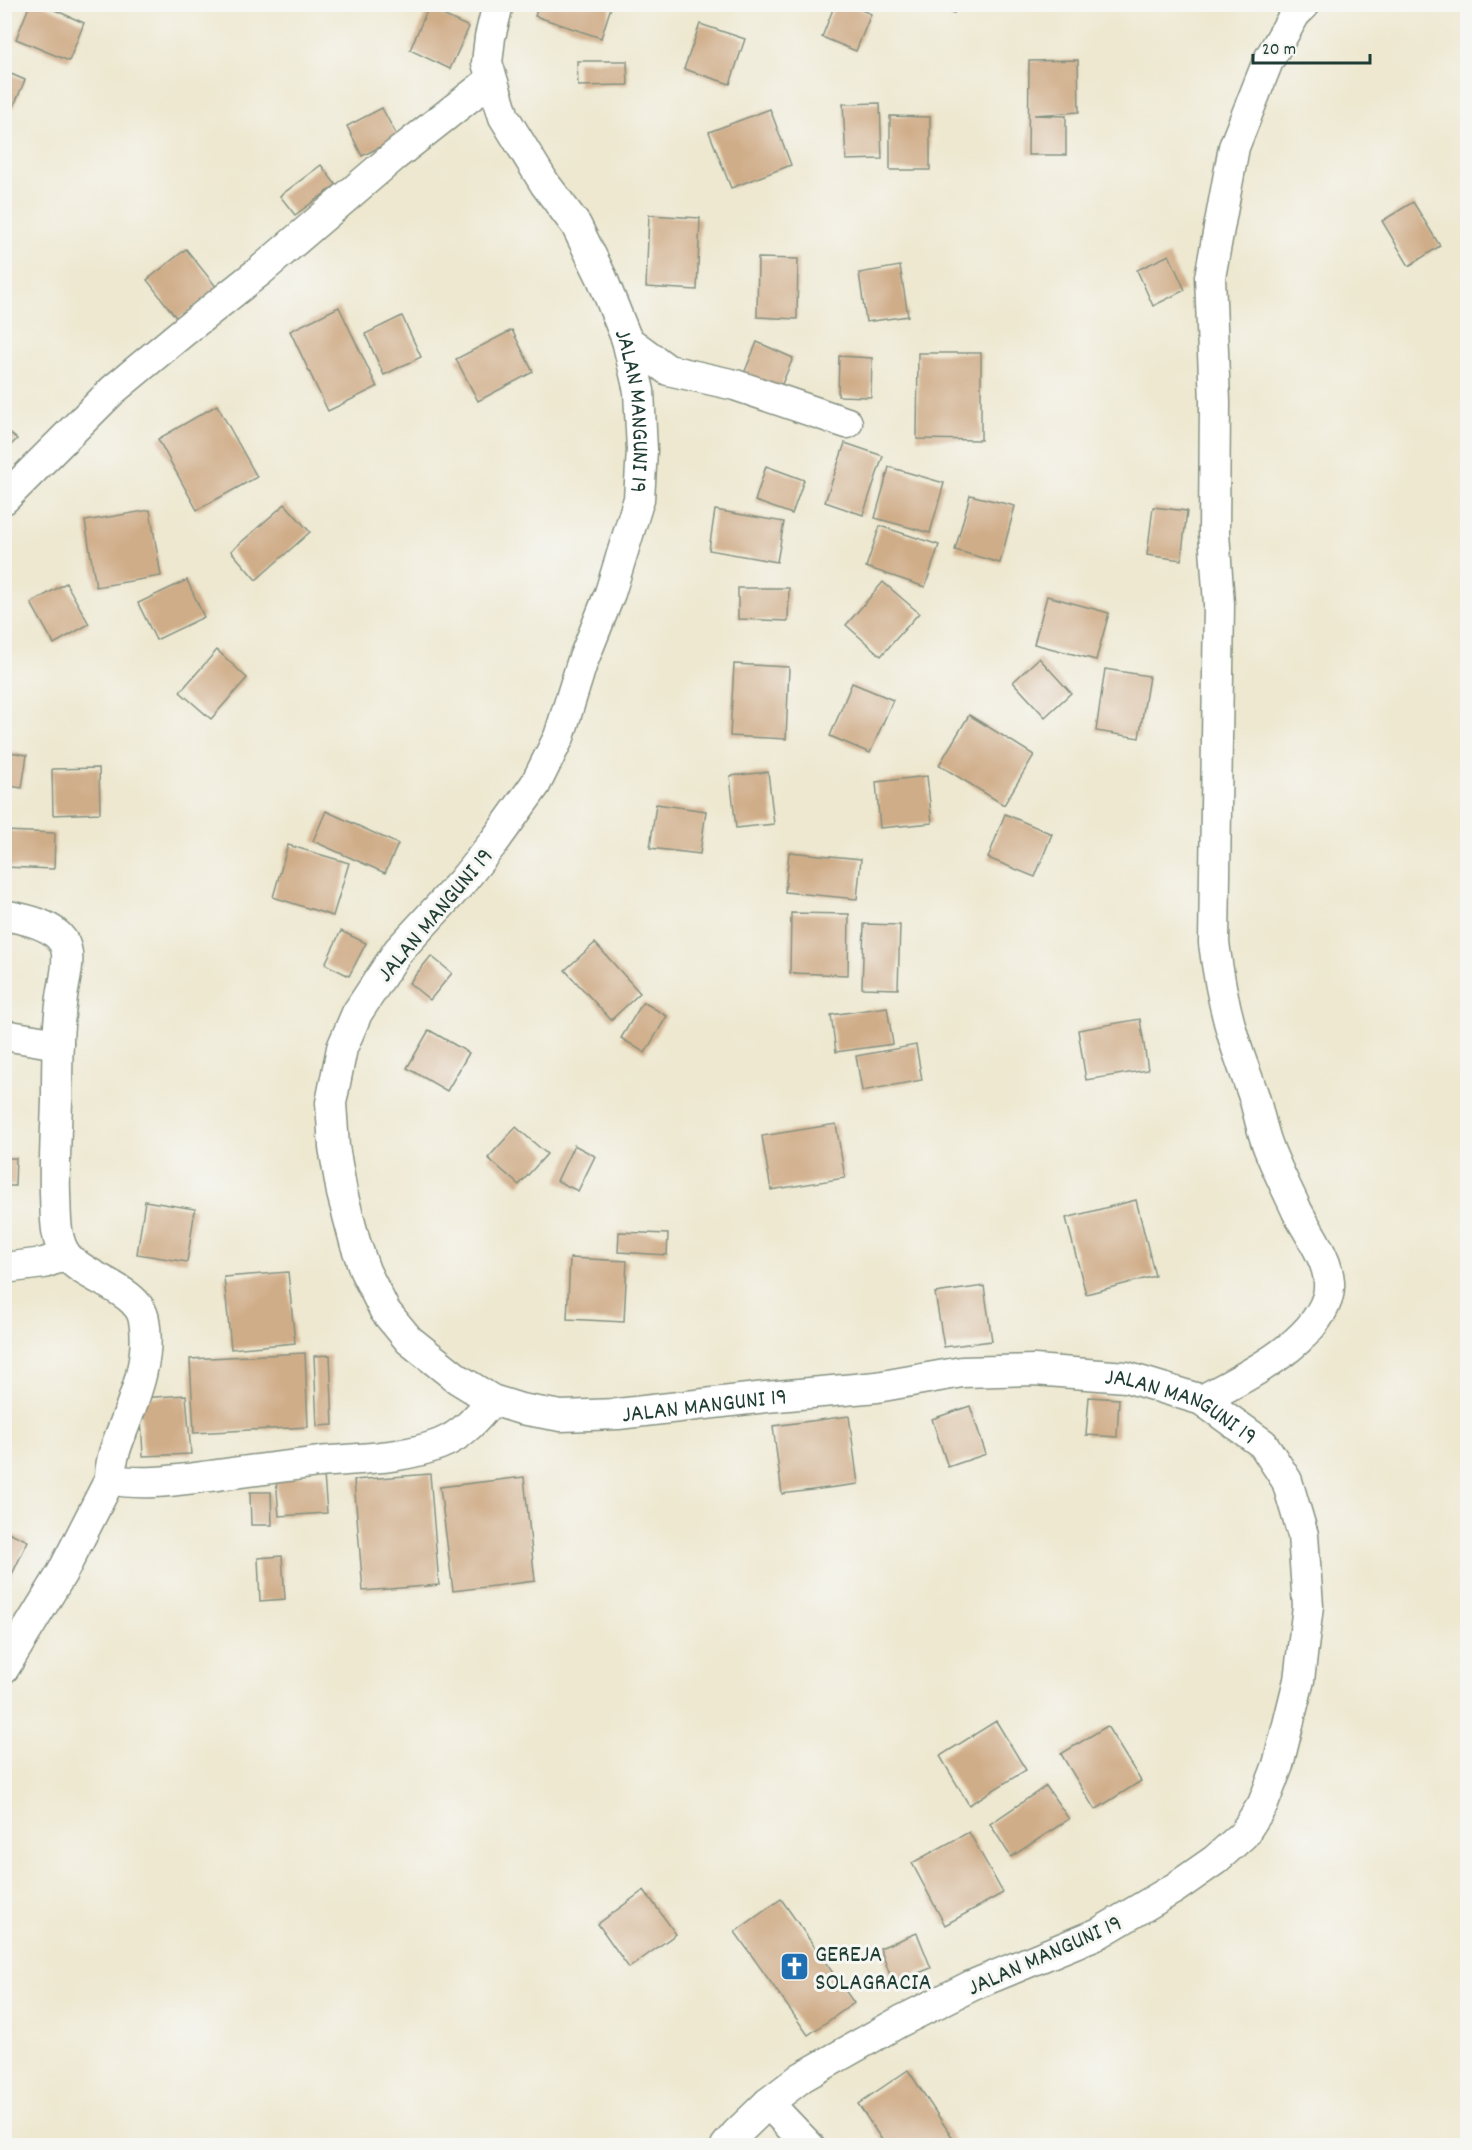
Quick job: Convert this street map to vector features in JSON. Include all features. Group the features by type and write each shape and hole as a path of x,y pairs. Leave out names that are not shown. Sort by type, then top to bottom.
{"street":[{"name":"JALAN MANGUNI 19","path":"498,4 490,37 487,63 504,117 546,184 576,225 602,278 627,340 639,391 642,450 639,500 610,593 582,663 559,737 535,785 461,883 398,951 357,1013 342,1048 331,1104 334,1148 342,1193 355,1242 365,1271 385,1311 409,1340 458,1379 492,1400 521,1409 561,1416 618,1414 877,1387 962,1372 1034,1370 1126,1377 1202,1400 1263,1444 1287,1480 1303,1535 1308,1606 1299,1680 1278,1765 1263,1804 1243,1835 1215,1860 1175,1888 1099,1933 973,1985 901,2021 802,2077 768,2103 726,2145"},
{"path":"1202,1400 1238,1381 1283,1352 1318,1318 1330,1290 1329,1277 1321,1256 1298,1213 1269,1148 1233,1037 1220,986 1214,943 1219,604 1214,533 1215,402 1210,277 1234,147 1268,61 1296,14 1305,4"},
{"path":"4,499 113,390 270,264 393,157 491,80"},
{"path":"627,340 668,370 735,386 847,423"},
{"path":"4,915 31,921 52,931 66,947 67,959 58,1021 55,1191 58,1236 66,1255 89,1273 130,1298 139,1307 144,1318 146,1334 143,1365 115,1450 110,1479 62,1573 4,1668"},
{"path":"4,1035 58,1044"},
{"path":"4,1268 44,1263 66,1255"},
{"path":"110,1479 135,1482 182,1479 336,1460 389,1456 424,1449 442,1443 464,1431 492,1400"},
{"path":"768,2103 809,2145"}],"building":[{"path":"30,4 41,4 84,23 69,61 16,39"},
{"path":"539,4 612,4 601,38 535,16"},
{"path":"835,4 847,4 871,14 856,51 822,37"},
{"path":"923,4 956,4 954,13"},
{"path":"428,8 469,27 450,69 410,50"},
{"path":"700,24 745,39 730,84 684,69"},
{"path":"1078,60 1079,112 1034,115 1066,116 1066,155 1028,155 1029,61"},
{"path":"577,61 627,61 628,85 578,86"},
{"path":"4,71 25,80 13,108 4,104"},
{"path":"880,103 882,159 846,160 843,104"},
{"path":"382,108 398,138 362,156 347,126"},
{"path":"770,109 791,165 731,188 709,132"},
{"path":"890,116 930,117 930,170 890,170"},
{"path":"321,165 336,185 295,215 280,196"},
{"path":"1413,202 1440,246 1409,266 1382,221"},
{"path":"649,215 700,218 697,290 646,287"},
{"path":"186,249 218,289 178,320 147,280"},
{"path":"1169,255 1185,290 1153,306 1137,270"},
{"path":"758,258 798,259 797,319 757,317"},
{"path":"900,266 908,316 866,322 859,273"},
{"path":"339,307 377,387 328,411 290,331"},
{"path":"402,316 421,357 384,375 365,334"},
{"path":"512,330 533,372 478,401 456,359"},
{"path":"757,342 793,358 776,398 740,383"},
{"path":"918,353 981,353 981,440 917,439"},
{"path":"839,356 872,358 871,397 838,396"},
{"path":"217,405 257,477 197,510 158,439"},
{"path":"4,428 17,439 4,452"},
{"path":"845,443 883,456 863,515 825,502"},
{"path":"766,466 804,480 792,514 755,501"},
{"path":"889,467 944,483 930,533 875,518"},
{"path":"970,495 1015,506 1000,563 955,550"},
{"path":"285,504 310,532 256,580 231,551"},
{"path":"1153,507 1187,511 1181,560 1147,555"},
{"path":"150,510 161,576 96,587 85,521"},
{"path":"715,510 784,522 777,562 709,550"},
{"path":"880,526 939,545 925,587 866,567"},
{"path":"187,580 204,617 156,640 138,603"},
{"path":"883,582 919,613 881,656 846,625"},
{"path":"66,583 89,624 54,644 31,603"},
{"path":"738,588 789,588 788,621 738,619"},
{"path":"1047,596 1109,613 1096,660 1034,644"},
{"path":"217,650 247,678 211,719 180,692"},
{"path":"1039,658 1071,693 1045,717 1013,682"},
{"path":"734,664 789,667 786,739 730,736"},
{"path":"1105,669 1149,676 1139,738 1096,731"},
{"path":"852,683 893,700 870,753 830,736"},
{"path":"969,715 1034,755 1004,805 939,765"},
{"path":"4,751 27,755 22,788 4,785"},
{"path":"99,768 100,813 53,815 52,769"},
{"path":"768,772 774,824 736,828 730,776"},
{"path":"927,776 932,823 880,828 876,782"},
{"path":"656,804 706,811 700,854 650,848"},
{"path":"326,811 398,844 385,873 313,841"},
{"path":"1005,814 1052,834 1035,877 988,858"},
{"path":"4,831 55,833 54,869 4,867"},
{"path":"288,845 349,863 333,916 273,897"},
{"path":"789,852 861,859 857,899 785,892"},
{"path":"791,913 849,914 848,975 790,973"},
{"path":"864,924 900,925 898,989 862,988"},
{"path":"341,931 366,943 349,976 325,964"},
{"path":"595,943 640,993 611,1020 565,970"},
{"path":"431,956 452,973 430,1000 409,983"},
{"path":"643,1002 667,1016 645,1053 621,1038"},
{"path":"887,1007 893,1044 836,1052 831,1015"},
{"path":"1140,1019 1148,1070 1086,1080 1078,1030"},
{"path":"429,1030 469,1053 447,1091 407,1068"},
{"path":"916,1045 922,1080 862,1091 856,1056"},
{"path":"836,1124 845,1178 771,1190 762,1136"},
{"path":"516,1127 547,1154 519,1185 488,1158"},
{"path":"574,1145 595,1156 578,1191 557,1181"},
{"path":"4,1158 16,1158 15,1186 4,1186"},
{"path":"1136,1200 1155,1276 1086,1294 1066,1218"},
{"path":"145,1201 195,1209 187,1262 137,1254"},
{"path":"619,1232 668,1234 667,1255 618,1252"},
{"path":"570,1258 627,1261 624,1322 567,1319"},
{"path":"288,1272 295,1343 231,1349 224,1277"},
{"path":"984,1286 992,1341 944,1347 935,1293"},
{"path":"305,1353 308,1427 194,1433 190,1359"},
{"path":"330,1355 333,1425 317,1426 314,1356"},
{"path":"186,1395 191,1454 143,1456 140,1398"},
{"path":"1089,1397 1119,1399 1117,1437 1086,1435"},
{"path":"970,1406 986,1454 948,1467 932,1419"},
{"path":"849,1416 858,1484 782,1494 773,1426"},
{"path":"430,1474 439,1585 363,1591 354,1480"},
{"path":"324,1475 327,1513 279,1516 276,1478"},
{"path":"524,1477 535,1581 453,1591 440,1487"},
{"path":"250,1492 271,1492 272,1525 251,1525"},
{"path":"4,1530 28,1541 4,1591"},
{"path":"282,1556 285,1599 260,1601 258,1558"},
{"path":"996,1721 1026,1770 969,1805 940,1756"},
{"path":"1107,1726 1141,1781 1095,1810 1061,1754"},
{"path":"1046,1786 1069,1819 1011,1857 990,1824"},
{"path":"969,1832 1003,1893 945,1925 912,1863"},
{"path":"644,1890 676,1934 629,1968 598,1924"},
{"name":"GEREJA SOLAGRACIA","path":"781,1899 854,2003 808,2035 735,1932"},
{"path":"917,1933 931,1968 893,1983 880,1948"},
{"path":"908,2070 958,2146 886,2146 858,2104"}],"place":[{"name":"GEREJA SOLAGRACIA","path":"794,1967"}]}
